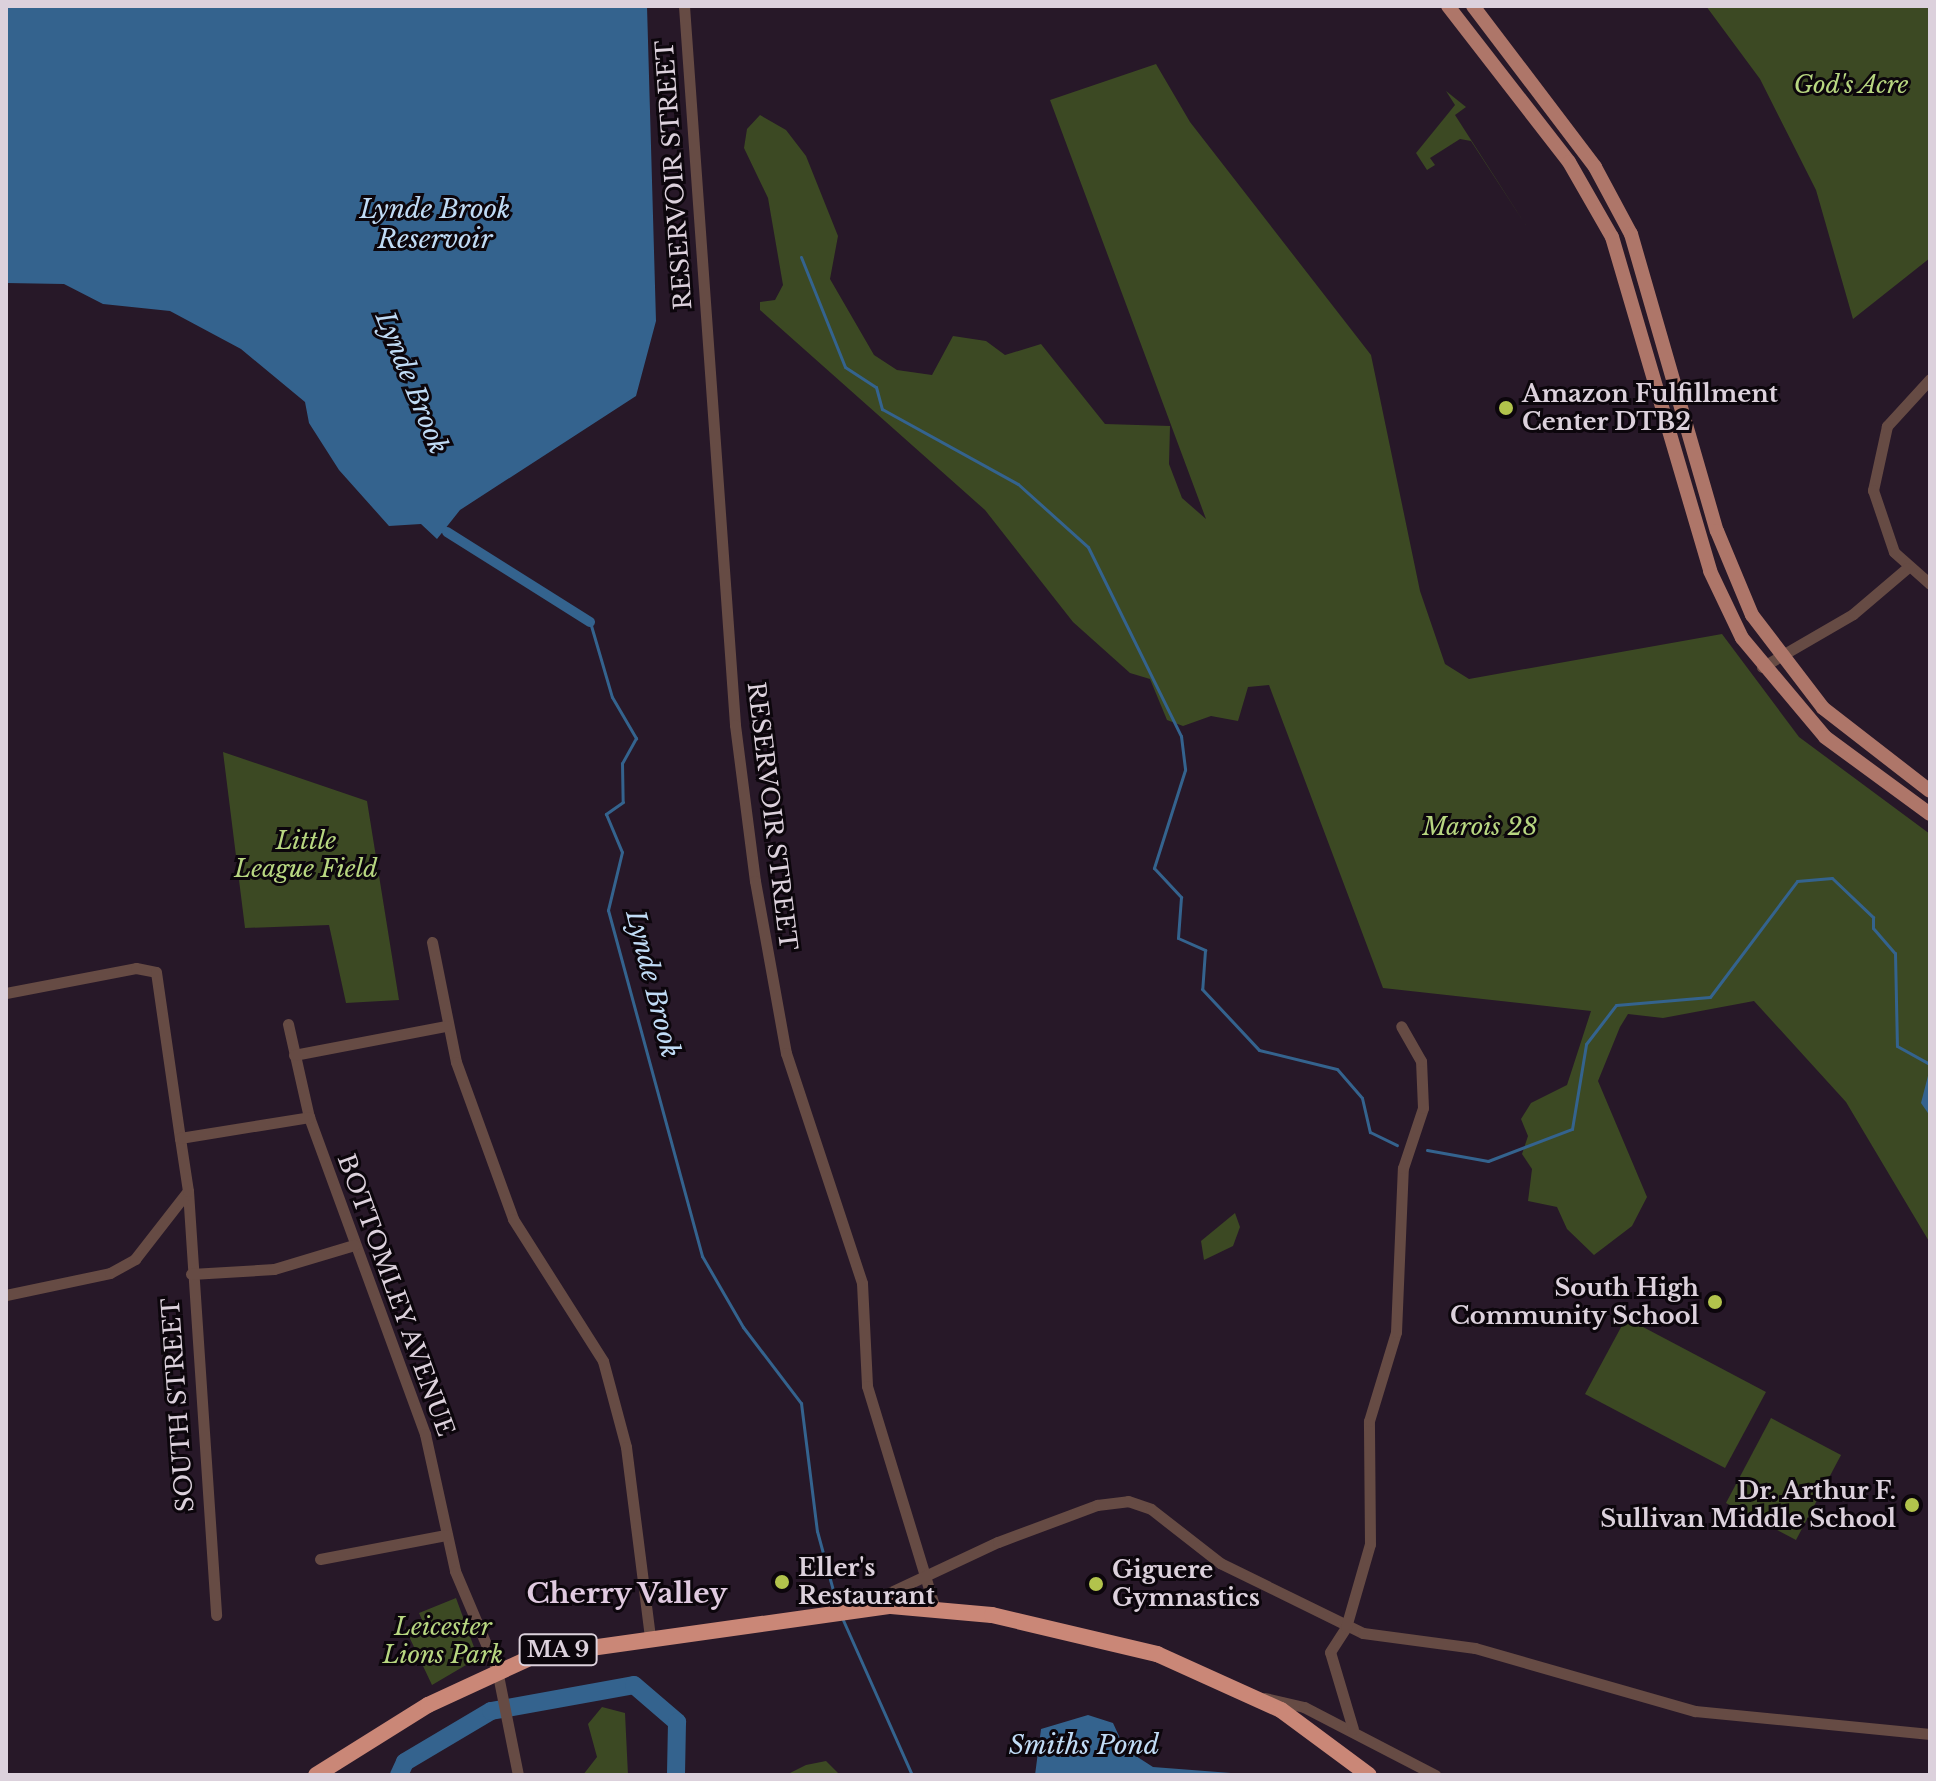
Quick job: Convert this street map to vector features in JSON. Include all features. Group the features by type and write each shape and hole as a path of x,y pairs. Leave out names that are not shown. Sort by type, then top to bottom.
{"highway":[{"name":"MA 9","path":"316,1775 497,1670 542,1653 842,1611 935,1609 1140,1649 1257,1697 1369,1775"}],"main road":[{"path":"1448,6 1569,162 1612,237 1710,571 1762,667 1825,737 1930,814"},
{"path":"1473,6 1595,167 1628,227 1661,319 1717,531 1741,595 1779,657 1837,722 1930,791"}],"street":[{"name":"RESERVOIR STREET","path":"684,6 735,725 755,881 786,1053 863,1289 867,1386 935,1609"},
{"path":"1930,379 1893,416 1873,470 1880,523 1907,568 1930,584"},
{"path":"1762,667 1853,614 1907,568"},
{"path":"432,942 446,1026 518,1231 600,1351 626,1447 650,1638"},
{"name":"SOUTH STREET","path":"6,993 152,969 188,1191 191,1274 216,1615"},
{"name":"BOTTOMLEY AVENUE","path":"288,1024 309,1117 422,1425 446,1535 497,1670 515,1771"},
{"path":"294,1055 446,1026"},
{"path":"1353,1729 1330,1657 1346,1627 1370,1544 1369,1421 1396,1332 1403,1168 1425,1094 1418,1051 1401,1026"},
{"path":"180,1138 309,1117"},
{"path":"6,1295 123,1267 188,1191"},
{"path":"191,1274 274,1269 354,1245"},
{"path":"842,1611 923,1572 1097,1505 1128,1501 1151,1509 1220,1563 1346,1627 1490,1652 1702,1712 1930,1734"},
{"path":"320,1559 446,1535"},
{"path":"1257,1697 1302,1706 1353,1729 1435,1775"}],"green space":[{"name":"God's Acre","path":"1706,6 1930,6 1930,258 1853,319 1816,190 1760,79"},
{"name":"Marois 28","path":"1156,64 1190,122 1371,355 1420,591 1445,664 1469,679 1722,634 1799,737 1930,834 1930,1243 1846,1102 1754,1001 1663,1018 1628,1014 1598,1081 1647,1197 1632,1226 1594,1255 1567,1229 1557,1207 1528,1201 1532,1169 1522,1154 1528,1136 1521,1119 1531,1103 1567,1085 1591,1011 1383,988 1269,685 1248,687 1238,721 1211,716 1183,726 1167,720 1150,679 1130,673 1073,622 985,510 760,310 760,302 775,300 783,285 768,198 744,148 747,129 760,115 786,130 806,156 838,236 830,279 874,355 897,370 932,375 953,336 986,341 1005,355 1041,344 1105,424 1170,426 1169,464 1182,498 1206,519 1050,100"},
{"path":"1446,91 1466,107 1455,115 1527,227 1471,141 1460,139 1430,158 1435,165 1427,170 1416,153 1455,105"},
{"name":"Little League Field","path":"223,752 367,801 399,1000 346,1003 329,925 245,928"},
{"path":"1235,1213 1240,1227 1233,1246 1204,1260 1201,1241"},
{"path":"1626,1318 1766,1392 1725,1468 1585,1394"},
{"path":"1771,1418 1841,1455 1796,1540 1726,1503"},
{"name":"Leicester Lions Park","path":"456,1598 478,1658 432,1685 405,1628 422,1620 419,1613"},
{"path":"602,1707 625,1713 628,1775 583,1775 597,1757 588,1724"},
{"path":"826,1761 840,1775 786,1775 806,1765"}],"water":[{"name":"Lynde Brook Reservoir","path":"6,6 647,6 656,321 636,396 460,510 437,539 421,524 389,526 339,470 309,423 305,402 241,349 170,311 103,304 64,284 6,283"},
{"path":"1930,1068 1930,1116 1921,1103"},
{"name":"Smiths Pond","path":"1088,1715 1113,1723 1125,1749 1153,1767 1257,1775 1035,1775 1041,1729"}],"waterway":[{"path":"801,257 845,367 876,387 882,409 1018,484 1088,547 1181,736 1185,770 1154,868 1181,897 1178,938 1205,950 1202,989 1259,1050 1337,1069 1362,1098 1370,1132 1397,1145"},
{"name":"Lynde Brook","path":"447,532 590,622"},
{"name":"Lynde Brook","path":"590,622 612,697 636,738 622,763 623,802 606,814 622,852 608,910 702,1256 743,1327 801,1403 817,1531 838,1609"},
{"path":"1427,1150 1488,1161 1572,1129 1586,1044 1616,1005 1710,997 1797,881 1832,878 1873,917 1873,928 1895,953 1897,1046 1930,1064"},
{"name":"Lynde Brook","path":"843,1620 912,1775"},
{"path":"399,1775 405,1762 491,1711 634,1685 677,1722 676,1775"}],"place":[{"name":"Amazon Fulfillment Center DTB2","path":"1506,408"},
{"name":"South High Community School","path":"1715,1302"},
{"name":"Dr. Arthur F. Sullivan Middle School","path":"1912,1505"},
{"name":"Eller's Restaurant","path":"782,1582"},
{"name":"Giguere Gymnastics","path":"1096,1584"}],"district":[{"name":"Cherry Valley","path":"627,1594"}]}
